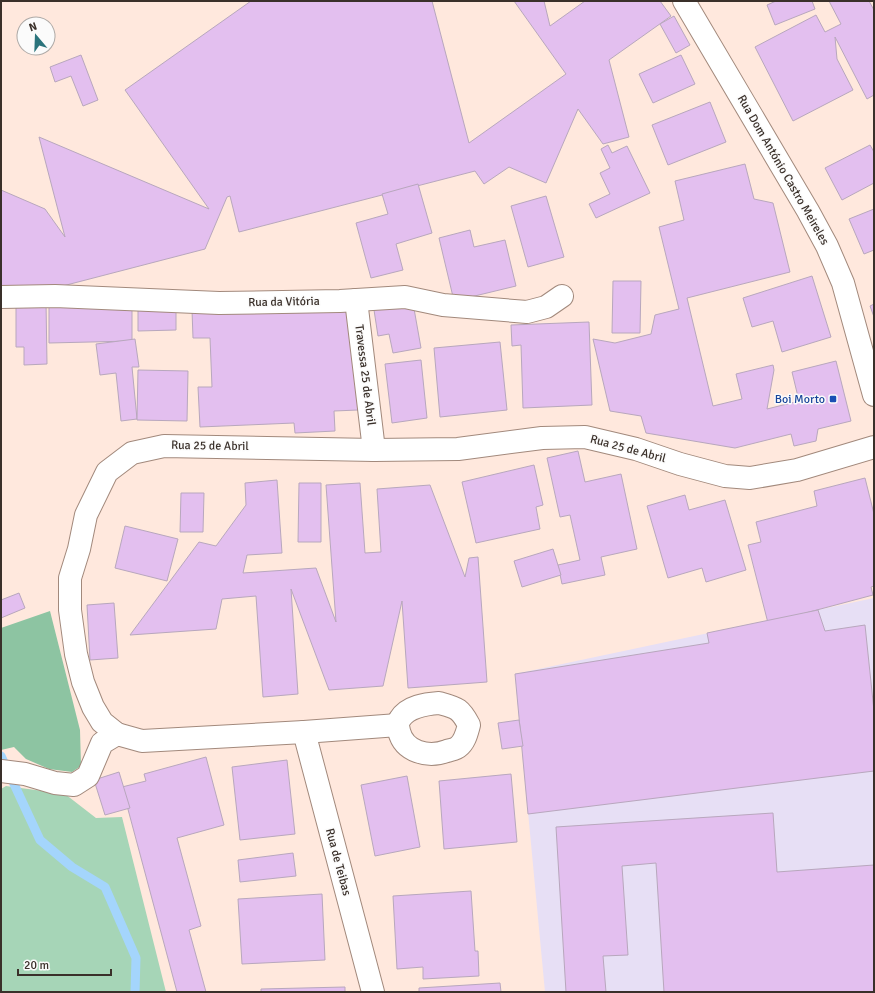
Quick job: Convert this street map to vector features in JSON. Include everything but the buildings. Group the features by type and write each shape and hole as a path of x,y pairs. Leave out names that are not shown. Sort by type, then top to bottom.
{"street":[{"name":"Rua Dom António Castro Meireles","path":"684,1 808,211 827,246 843,283 873,385"},
{"name":"Rua da Vitória","path":"1,297 55,296 220,303 356,300 405,297 443,305 527,312 546,307 562,296"},
{"name":"Travessa 25 de Abril","path":"356,300 374,450"},
{"name":"Rua 25 de Abril","path":"398,725 142,741 116,734 102,722 82,682 76,654 70,610 70,578 79,549 86,515 107,472 132,453 164,446 458,450 542,438 586,437 636,449 680,464 725,476 750,478 797,470 874,447"},
{"name":"Rua de Teibas","path":"304,732 373,992"},
{"path":"1,771 25,774 55,783 74,785 88,776 102,743 116,734"}],"shaded area":[{"path":"874,598 874,992 545,992 515,674"}],"green space":[{"path":"50,611 80,730 81,766 72,772 49,769 26,759 14,747 1,750 1,628"},
{"path":"6,786 65,794 96,818 122,817 166,992 1,992 1,789"}],"waterway":[{"path":"1,756 40,840 72,867 105,887 136,958 135,992"}],"place":[{"name":"Boi Morto","path":"833,399"}]}
